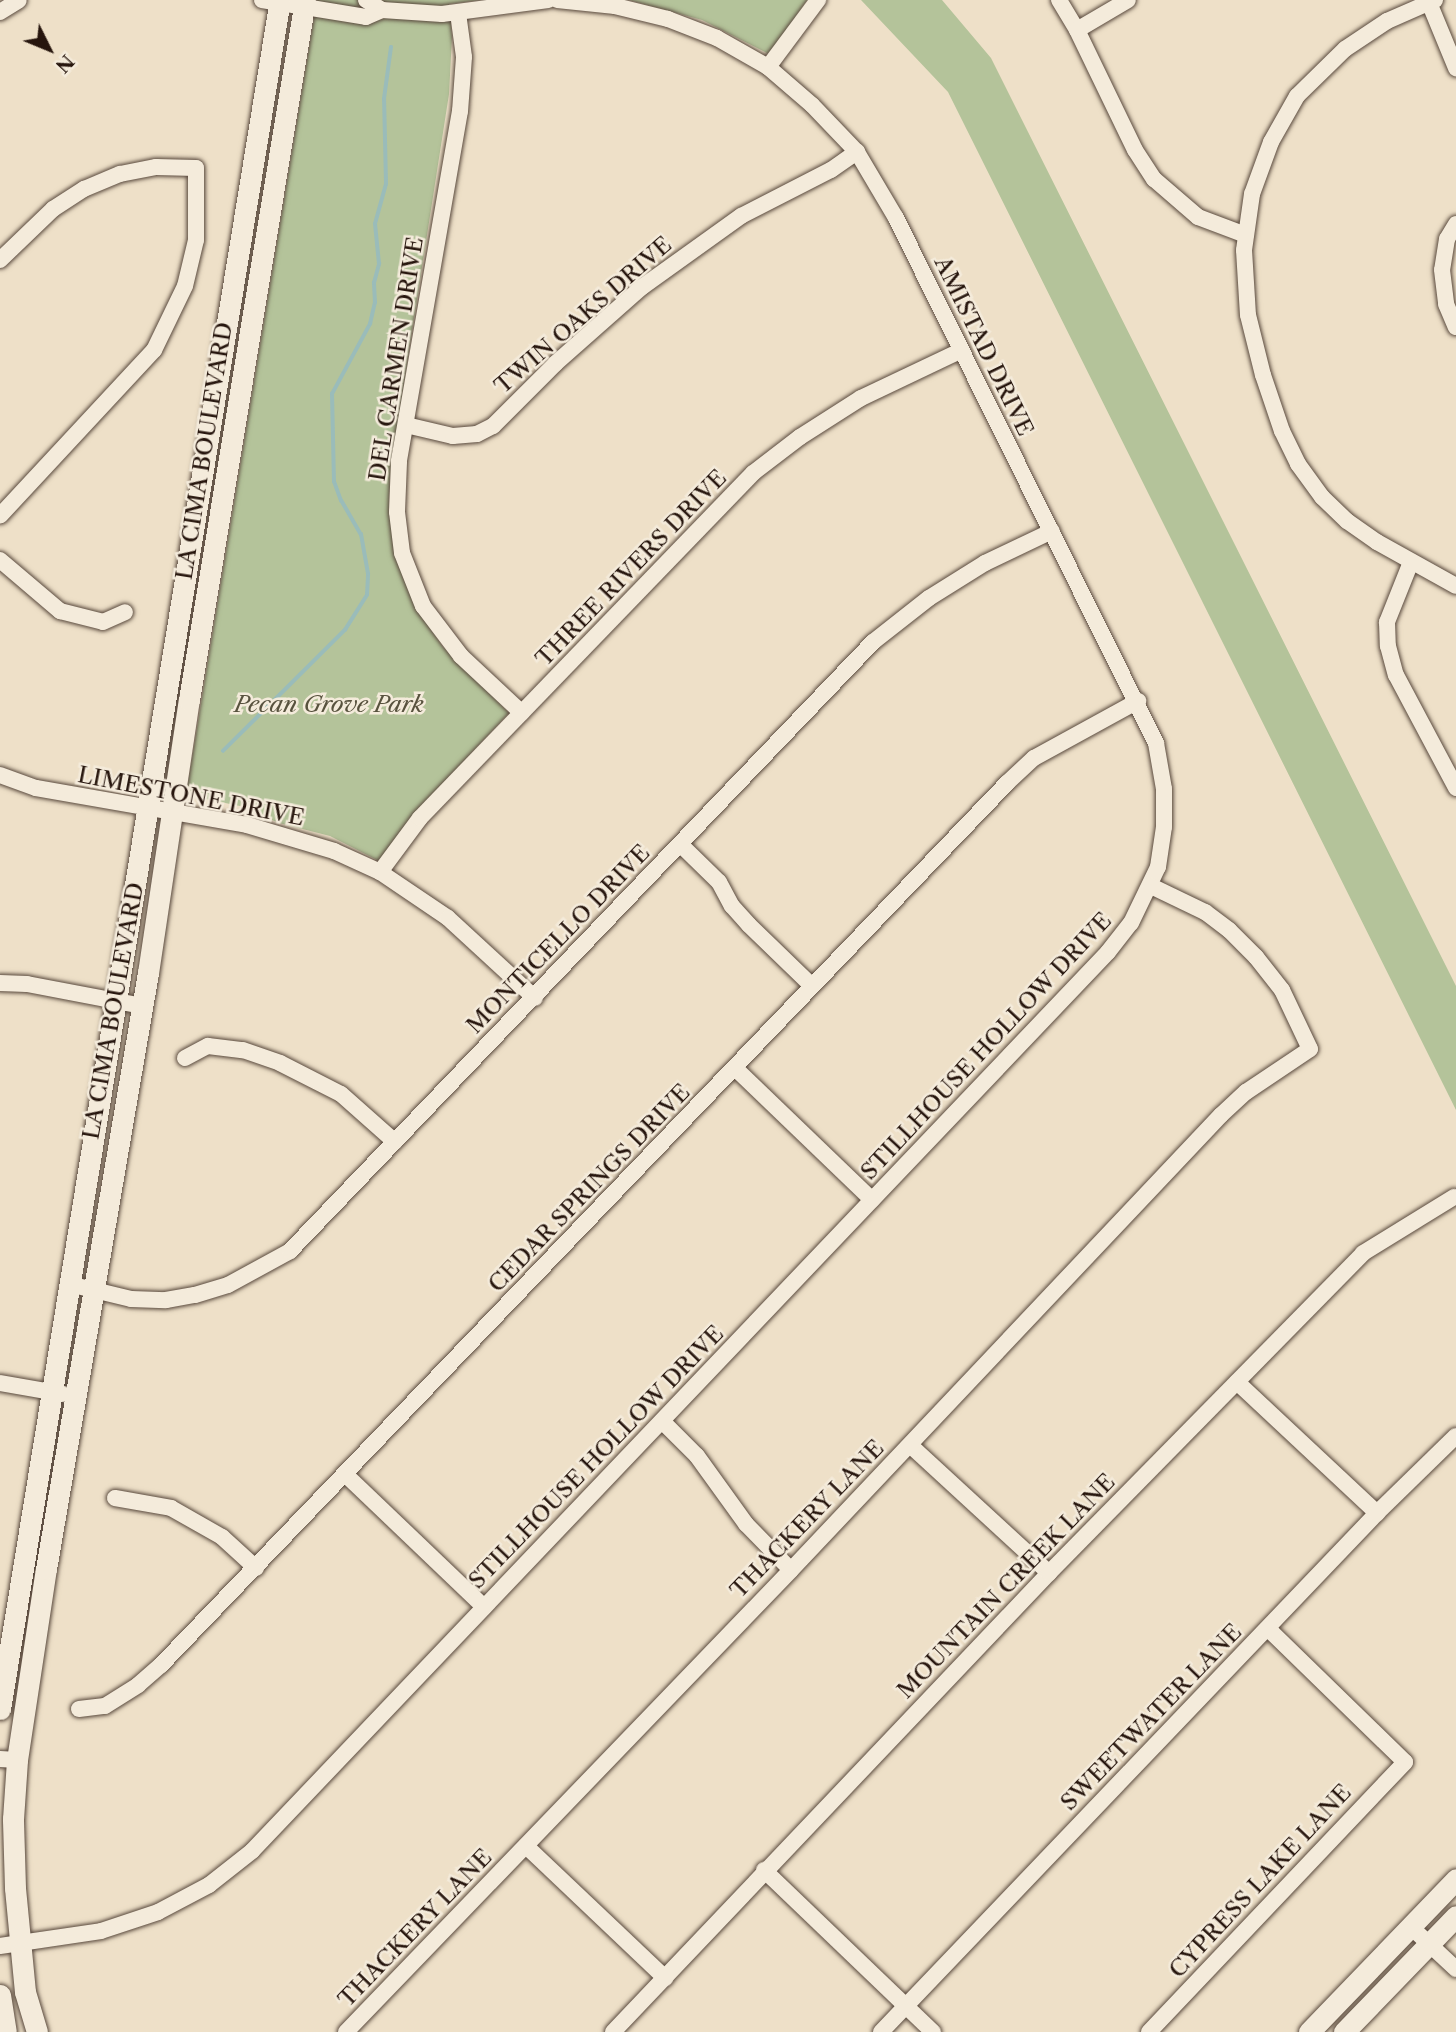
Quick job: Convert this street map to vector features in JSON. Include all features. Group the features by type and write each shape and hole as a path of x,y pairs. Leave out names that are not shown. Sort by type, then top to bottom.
{"street":[{"path":"0,12 19,0"},
{"path":"366,0 382,10"},
{"path":"274,1 305,4 366,17 382,10 458,13 480,7 548,0"},
{"name":"AMISTAD DRIVE","path":"557,0 615,6 668,19 717,38 768,67 812,105 857,152 896,218 1156,743 1164,789 1164,827 1158,867 1151,886"},
{"path":"768,67 818,0"},
{"path":"1059,0 1077,30 1135,150 1154,179 1198,217 1246,235"},
{"path":"1077,30 1128,0"},
{"name":"LA CIMA BOULEVARD","path":"0,1709 147,810 274,1"},
{"path":"1456,68 1431,1 1387,21 1345,49 1297,96 1271,142 1252,194 1244,250 1248,315 1262,375 1282,431 1298,464 1322,497 1347,521 1411,562 1456,586"},
{"name":"LA CIMA BOULEVARD","path":"37,2032 10,1945 13,1819 8,1760 75,1396 142,1006 305,4"},
{"name":"DEL CARMEN DRIVE","path":"458,13 464,57 460,111 399,462 397,512 402,553 424,606 461,656 522,713"},
{"name":"TWIN OAKS DRIVE","path":"406,425 453,436 477,435 493,426 556,363 651,279 741,216 831,170 857,152"},
{"path":"0,260 53,209 84,189 120,174 156,167 196,168 196,240 185,286 153,350 132,376 0,516"},
{"path":"1456,224 1447,239 1442,270 1446,304 1456,327"},
{"name":"THREE RIVERS DRIVE","path":"380,872 420,818 753,473 800,437 861,398 960,351"},
{"name":"MONTICELLO DRIVE","path":"69,1284 93,1292 131,1299 166,1300 195,1295 262,1269 290,1251 873,642 929,598 985,563 1052,531"},
{"path":"0,561 60,611 103,622 125,612"},
{"path":"1411,562 1387,622 1388,646 1396,675 1456,788"},
{"name":"CEDAR SPRINGS DRIVE","path":"79,1709 105,1706 138,1685 346,1475 981,808 1034,758 1138,702"},
{"name":"LIMESTONE DRIVE","path":"0,775 36,788 147,810 172,811 294,837 380,872 448,918 535,998"},
{"path":"680,844 719,882 732,906 749,925 811,985"},
{"name":"THACKERY LANE","path":"346,2032 791,1570 1221,1115 1246,1092 1310,1049 1282,989 1256,957 1229,930 1205,912 1151,886"},
{"name":"STILLHOUSE HOLLOW DRIVE","path":"10,1945 101,1931 158,1912 209,1885 252,1851 1108,952 1131,923 1151,886"},
{"path":"0,983 27,984 142,1006"},
{"path":"185,1058 208,1046 243,1050 280,1063 341,1094 395,1142"},
{"path":"735,1068 872,1200"},
{"name":"MOUNTAIN CREEK LANE","path":"613,2032 1049,1573 1363,1253 1454,1197"},
{"path":"1237,1382 1377,1513"},
{"path":"0,1383 75,1396"},
{"path":"662,1421 697,1456 746,1524 791,1570"},
{"name":"SWEETWATER LANE","path":"881,2032 1377,1513 1456,1436"},
{"path":"910,1445 1049,1573"},
{"path":"346,1475 484,1607"},
{"path":"115,1498 170,1508 222,1537 256,1567"},
{"name":"CYPRESS LAKE LANE","path":"1149,2032 1405,1762 1268,1629"},
{"path":"526,1846 665,1978"},
{"path":"764,1870 933,2032"},
{"path":"1309,2032 1456,1879"},
{"path":"1344,2032 1429,1944 1453,1925 1428,1907"},
{"path":"1410,1926 1456,1969"},
{"path":"0,1995 6,2032"}],"green space":[{"name":"Pecan Grove Park","path":"317,0 481,0 449,4 452,37 449,94 391,466 389,506 399,565 422,617 443,647 509,713 410,818 379,861 330,836 279,823 240,806 186,795"},
{"path":"629,0 807,0 769,54 702,20"},
{"path":"861,0 942,0 991,58 1456,986 1456,1110 948,92"}],"waterway":[{"path":"223,751 345,630 367,595 368,574 361,535 341,501 334,482 332,394 370,324 375,303 374,283 379,264 375,224 386,184 384,99 391,47"}]}
